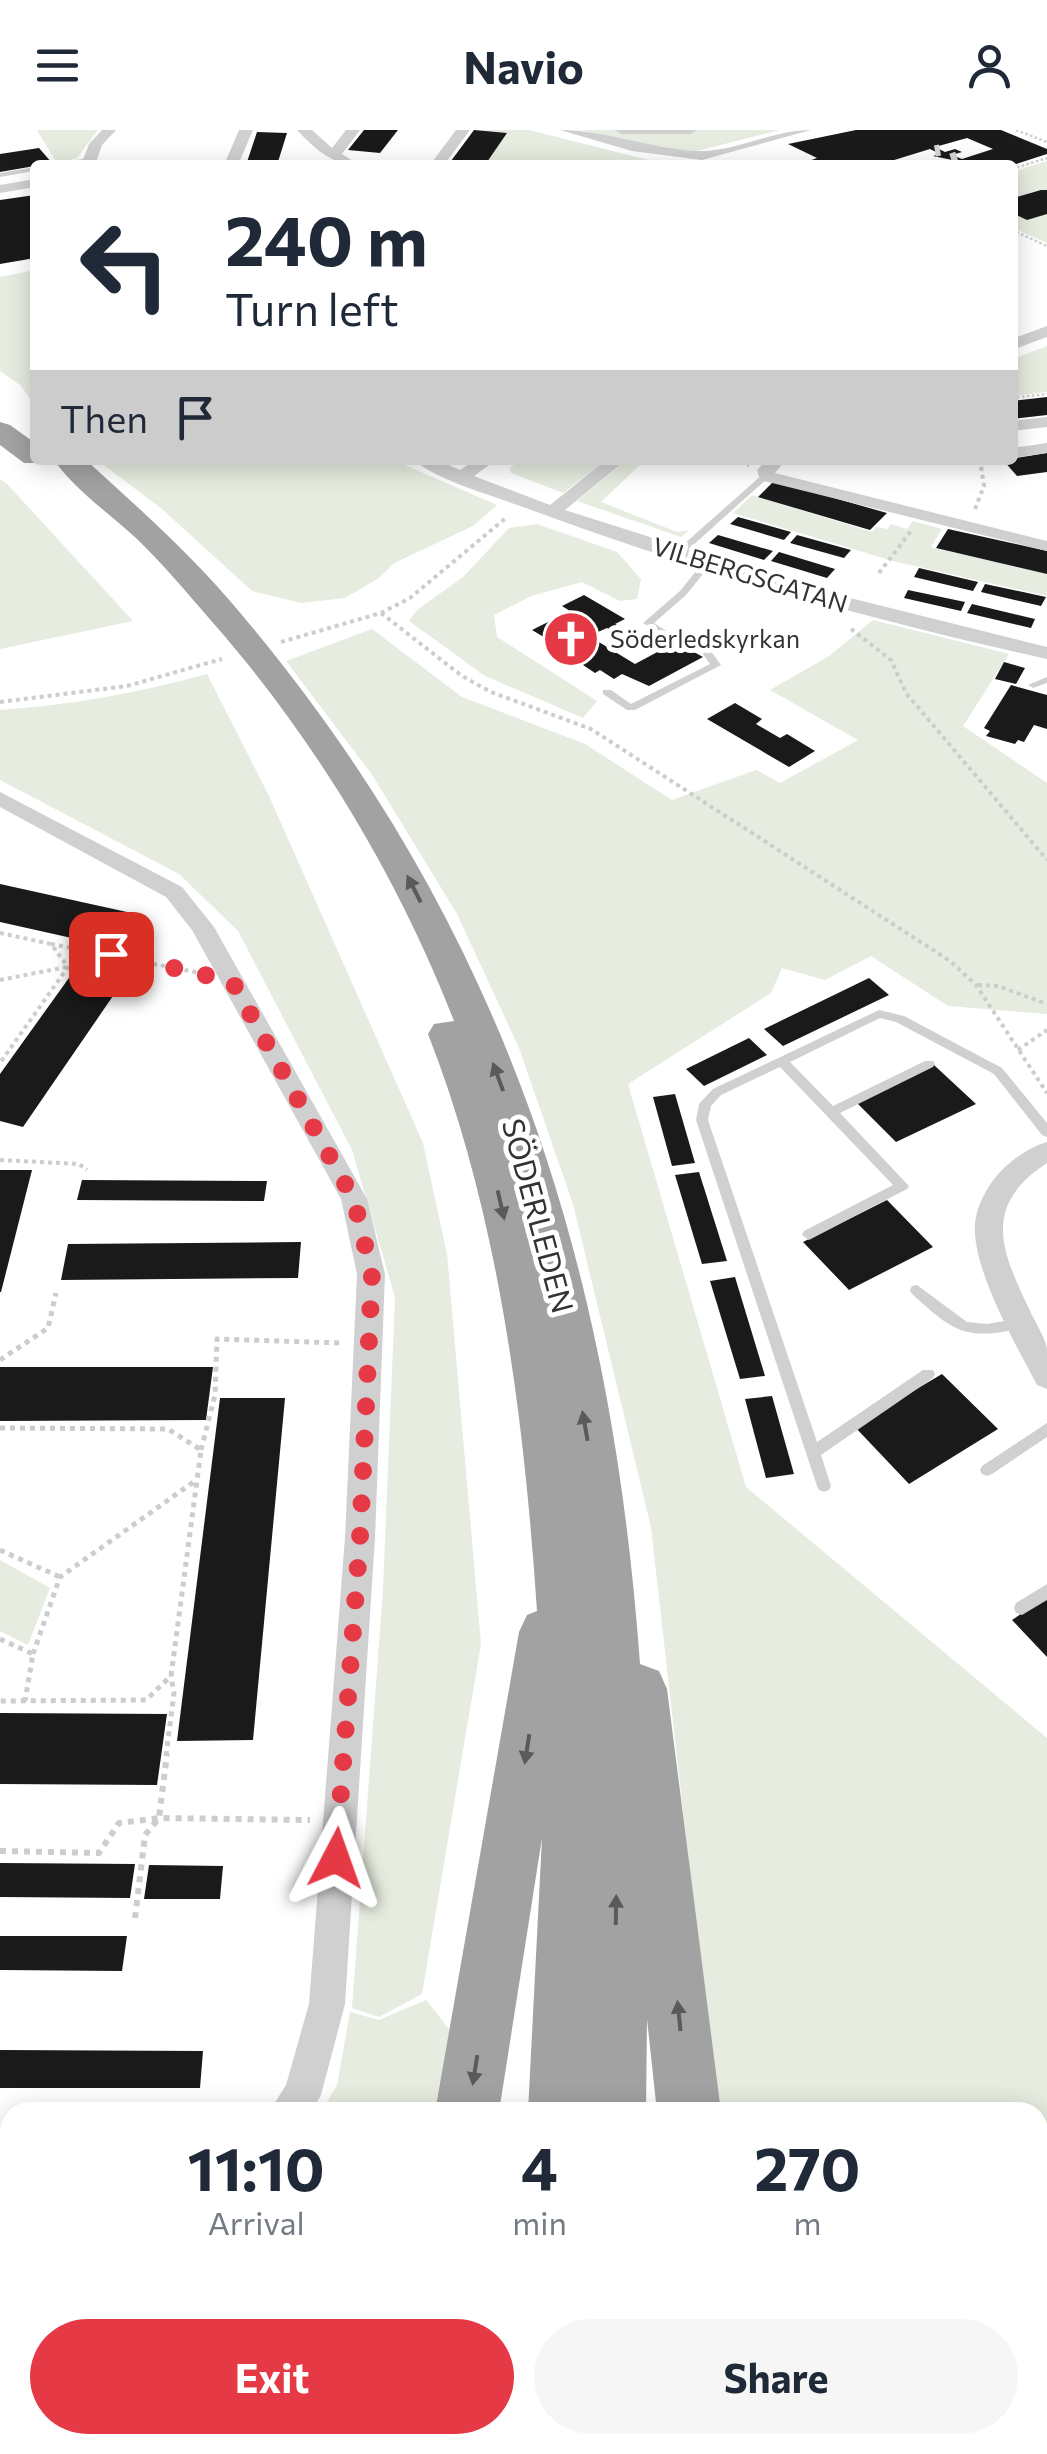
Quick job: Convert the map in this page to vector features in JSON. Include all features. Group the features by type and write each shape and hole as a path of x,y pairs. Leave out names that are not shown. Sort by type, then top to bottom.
{"highway":[{"path":"0,409 30,431"},
{"name":"SÖDERLEDEN","path":"0,431 30,454"},
{"name":"SÖDERLEDEN","path":"44,465 98,509 154,565 230,656 329,799 386,896 454,1044 494,1171 580,1536 568,1694 571,1869 560,2102"},
{"name":"SÖDERLEDEN","path":"75,465 192,576 270,670 407,874 459,976 501,1084 542,1212 580,1536 617,1794 614,2102"},
{"path":"470,2102 580,1536"},
{"path":"580,1536 634,1654 688,2102"}],"street":[{"path":"89,160 108,130"},
{"path":"233,160 246,130"},
{"path":"304,130 343,160"},
{"path":"334,155 353,130"},
{"path":"441,160 463,130"},
{"path":"568,130 632,147 702,156 804,130"},
{"path":"622,130 690,130"},
{"path":"0,189 30,184"},
{"path":"1018,343 1047,331"},
{"path":"1018,425 1047,422"},
{"path":"1018,453 1047,448"},
{"name":"VILBERGSGATAN","path":"434,465 523,503 707,563 880,614 1047,653"},
{"path":"460,477 479,465"},
{"path":"552,512 610,465"},
{"path":"772,468 922,517 1047,546"},
{"path":"0,798 174,892 202,927 354,1200 372,1274 360,1537 327,2004 302,2096 297,2102"},
{"path":"1047,1151 1006,1179 992,1208 988,1235 1047,1377"}],"lane":[{"path":"0,176 30,171"},
{"path":"678,554 772,468"},
{"path":"607,692 631,708 716,666 704,648 685,647 648,623 675,601 707,563"},
{"path":"1032,685 1047,680"},
{"path":"824,1486 702,1120 705,1104 717,1092 879,1014 900,1019 998,1071 1047,1132"},
{"path":"781,1060 902,1186 809,1235"},
{"path":"831,1112 930,1064"},
{"path":"918,1290 957,1325 969,1329 982,1332 1023,1323"},
{"path":"812,1452 928,1374"},
{"path":"987,1470 1047,1429"},
{"path":"1022,1608 1047,1591"}],"path":[{"path":"1016,130 1047,142"},
{"path":"1018,167 1047,158"},
{"path":"1018,233 1047,246"},
{"path":"1018,397 1047,394"},
{"path":"965,528 984,486 981,465"},
{"path":"297,638 381,612 430,584 523,503"},
{"path":"878,573 922,517"},
{"path":"381,612 462,676 492,692 591,729 950,961 976,986 1047,1093"},
{"path":"848,627 891,660 906,693 1047,860"},
{"path":"0,702 96,692 188,668"},
{"path":"0,933 232,981"},
{"path":"51,944 68,967"},
{"path":"0,980 68,967"},
{"path":"0,1062 68,967"},
{"path":"976,986 998,986 1047,1004"},
{"path":"1018,1050 1047,1030"},
{"path":"0,1160 79,1164 86,1170"},
{"path":"0,1360 48,1328 56,1293"},
{"path":"135,1918 144,1835 160,1818 174,1693 171,1676 200,1450 209,1428 219,1354 217,1339 368,1344"},
{"path":"0,1428 168,1429 200,1450"},
{"path":"26,1701 33,1654 60,1577 196,1480"},
{"path":"0,1550 60,1577"},
{"path":"0,1639 33,1654"},
{"path":"0,1701 146,1700 171,1676"},
{"path":"0,1852 99,1853 119,1823 160,1818 338,1821"}],"shaded area":[{"path":"37,130 98,130 77,158 55,160"},
{"path":"474,130 529,130 648,160 488,160 506,134"},
{"path":"581,130 780,130 697,151 662,149"},
{"path":"1047,161 1047,243 1018,230 1018,170"},
{"path":"30,271 30,398 20,385 0,371 0,277"},
{"path":"1047,346 1047,392 1018,395 1018,357"},
{"path":"104,465 405,465 497,505 473,526 394,563 379,578 345,598 301,603 252,591 162,509"},
{"path":"599,465 563,493 511,473 510,468"},
{"path":"621,465 640,465 601,502 677,532 689,530 681,537 577,501"},
{"path":"0,479 7,484 133,621 0,649"},
{"path":"752,495 872,532 876,527 888,529 891,524 907,529 913,521 942,529 931,547 1047,574 1047,596 893,561 733,513"},
{"path":"537,524 617,552 641,579 637,599 620,601 582,582 531,596 494,615 497,637 597,701 583,718 485,676 409,621 417,610 463,577 509,528"},
{"path":"873,620 1009,654 963,726 1047,783 1047,1014 948,1006 871,956 825,980 782,968 771,993 628,1084 746,1487 1047,1738 1047,2102 716,2102 651,1527 573,1204 519,1048 457,914 373,776 286,661 372,629 462,697 585,744 672,800 756,770 780,783 858,740 770,690 829,656"},
{"path":"207,674 269,796 423,1143 447,1254 481,1644 422,1994 379,2017 352,2008 383,1590 395,1297 352,1150 238,931 179,874 0,780 0,710 104,697"},
{"path":"0,1560 50,1588 28,1645 0,1631"},
{"path":"426,2000 453,2034 439,2102 327,2102 337,2085 350,2012 379,2020"}],"building":[{"path":"364,130 398,130 380,153 348,150"},
{"path":"474,130 507,133 488,160 452,160"},
{"path":"856,130 1001,130 1047,149 1047,154 1018,163 1018,160 952,160 933,156 940,154 930,149 894,160 812,160 817,158 788,144","holes":["967,138 993,149 962,159 952,155 962,152 945,152 935,147"]},
{"path":"257,132 287,133 279,160 248,160"},
{"path":"39,148 49,160 30,160 30,167 0,172 0,154"},
{"path":"1047,190 1047,214 1027,220 1018,216 1018,197"},
{"path":"30,196 30,259 0,264 0,200"},
{"path":"1047,397 1047,415 1018,418 1018,400"},
{"path":"1047,453 1047,472 1017,476 1007,465 1018,465 1018,458"},
{"path":"774,481 887,513 870,530 758,497"},
{"path":"738,517 791,532 784,540 730,524"},
{"path":"948,529 1047,551 1047,574 936,548"},
{"path":"718,535 773,551 764,560 709,543"},
{"path":"797,535 851,550 844,558 790,543"},
{"path":"779,552 835,569 827,578 771,561"},
{"path":"919,568 978,582 973,591 914,577"},
{"path":"985,584 1046,597 1041,606 981,592"},
{"path":"908,590 965,602 961,611 904,598"},
{"name":"Söderledskyrkan","path":"584,595 625,619 615,624 621,627 613,631 607,628 589,636 635,664 676,642 703,657 649,686 622,674 614,679 600,670 595,673 580,663 584,661 532,630 570,611 562,606"},
{"path":"972,604 1035,619 1031,628 967,613"},
{"path":"1004,662 1025,668 1016,684 995,679"},
{"path":"1011,685 1047,695 1047,729 1034,725 1024,742 1018,740 1015,744 986,736 990,731 984,728"},
{"path":"735,703 762,719 756,724 780,738 787,734 815,751 789,767 707,719"},
{"path":"0,884 136,914 112,947 0,922"},
{"path":"89,950 137,961 23,1127 0,1121 0,1074"},
{"path":"869,978 889,995 783,1046 764,1029"},
{"path":"749,1038 767,1055 704,1086 686,1069"},
{"path":"934,1065 976,1104 896,1142 855,1101"},
{"path":"675,1094 695,1163 672,1166 653,1097"},
{"path":"0,1170 32,1170 1,1292 0,1292"},
{"path":"699,1172 727,1261 702,1264 675,1175"},
{"path":"82,1180 267,1181 264,1201 77,1200"},
{"path":"887,1200 933,1247 849,1290 803,1242"},
{"path":"301,1242 298,1278 61,1280 68,1244"},
{"path":"735,1277 765,1376 740,1379 710,1281"},
{"path":"0,1367 213,1367 206,1420 0,1421"},
{"path":"942,1374 998,1429 909,1484 854,1426"},
{"path":"772,1396 794,1474 766,1478 745,1399"},
{"path":"220,1398 285,1398 253,1740 177,1741"},
{"path":"1047,1596 1047,1657 1012,1620"},
{"path":"0,1713 167,1714 157,1785 0,1784"},
{"path":"0,1863 135,1864 130,1898 0,1897"},
{"path":"149,1865 223,1866 220,1899 144,1899"},
{"path":"0,1936 127,1936 122,1971 0,1970"},
{"path":"0,2050 203,2051 200,2088 0,2088"}],"tunnel":[{"path":"935,151 940,150"},
{"path":"951,159 957,157"}],"place":[{"name":"Söderledskyrkan","path":"571,639"}],"route":[{"path":"111,954 232,981 354,1200 372,1274 360,1537 336,1858"}]}
